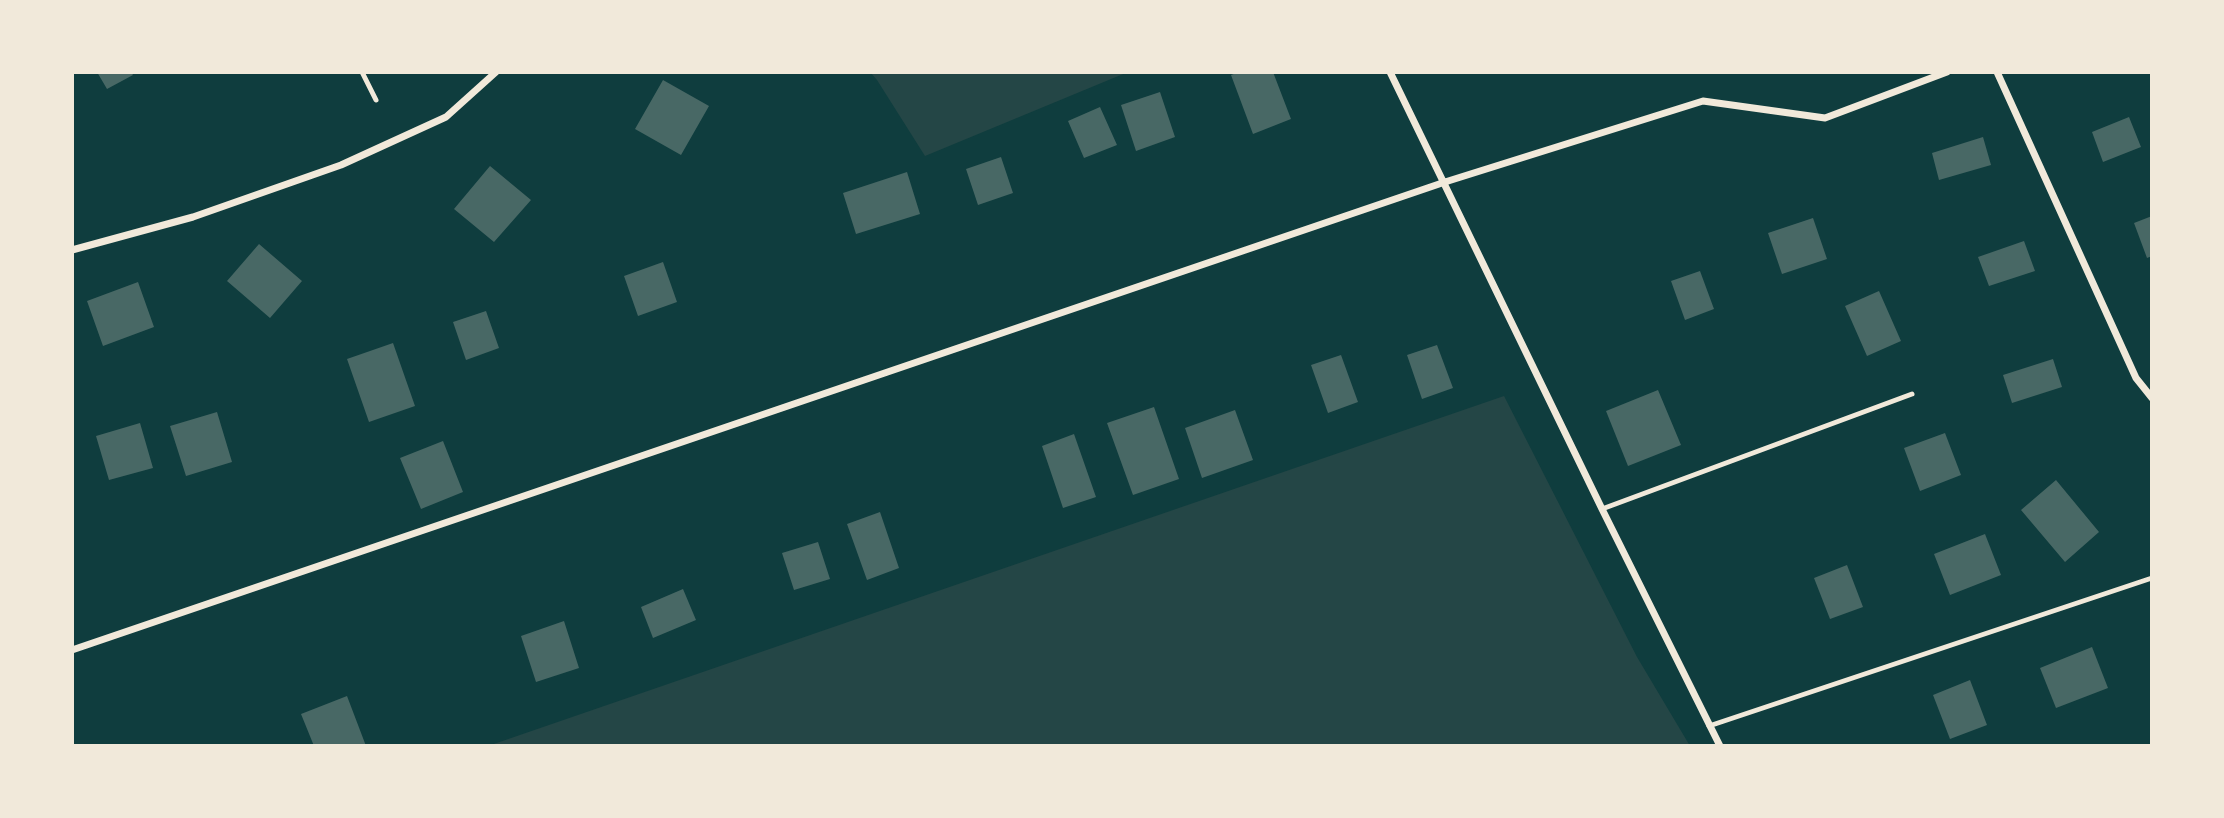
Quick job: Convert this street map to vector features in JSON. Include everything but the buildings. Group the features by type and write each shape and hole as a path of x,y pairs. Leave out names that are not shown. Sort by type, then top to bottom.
{"street":[{"path":"72,250 193,217 341,165 446,117 496,72"},
{"path":"1390,72 1720,746"},
{"path":"72,650 1445,182 1703,101 1825,118 1947,72"},
{"path":"1997,72 2136,378 2152,398"}],"lane":[{"path":"362,72 376,100"},
{"path":"1602,509 1912,394"},
{"path":"1709,726 2152,578"}],"shaded area":[{"path":"870,72 1128,72 925,156"},
{"path":"1504,396 1637,657 1690,746 488,746"}]}
